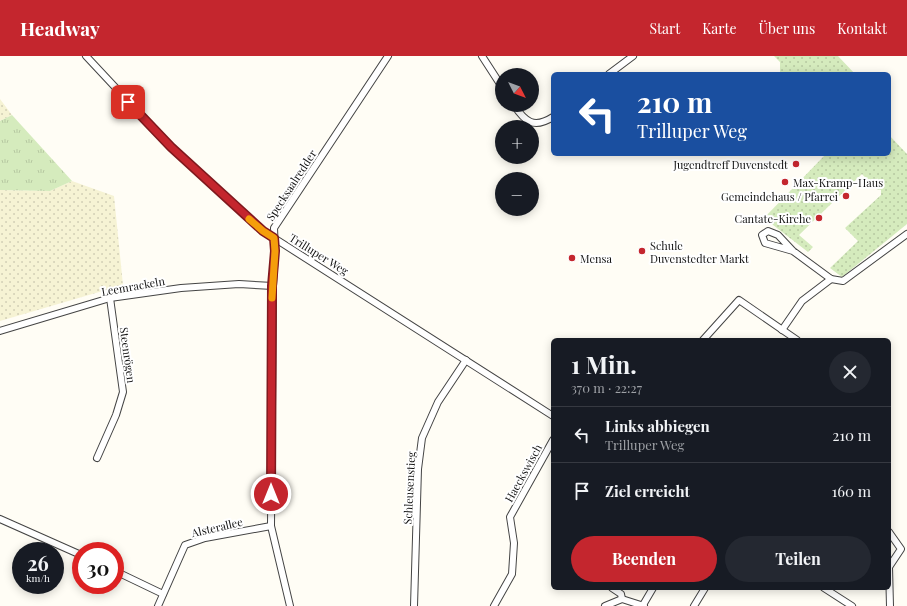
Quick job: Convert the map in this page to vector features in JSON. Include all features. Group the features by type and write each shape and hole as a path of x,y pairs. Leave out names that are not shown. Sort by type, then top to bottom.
{"street":[{"name":"Trilluper Weg","path":"86,56 171,147 263,231 551,415"},
{"name":"Specksaalredder","path":"290,606 271,526 272,286 275,251 274,228 388,56"},
{"path":"482,56 495,76"},
{"path":"612,72 633,56"},
{"path":"518,112 521,116 531,123 542,124 551,118"},
{"path":"793,251 765,243 762,236 768,231 778,235 793,251 831,279 843,281 907,234"},
{"path":"782,330 802,301 831,279"},
{"name":"Leemrackeln","path":"0,331 110,298 181,288 239,284 272,286"},
{"name":"Steenrögen","path":"97,458 116,415 123,392 110,298"},
{"path":"705,338 739,300 794,338"},
{"name":"Schleusenstieg","path":"414,606 418,469 422,438 438,402 466,360"},
{"name":"Haeckswisch","path":"494,606 512,574 514,543 510,517 551,444"},
{"path":"0,519 72,551"},
{"name":"Alsterallee","path":"158,606 185,545 205,538 271,526"},
{"path":"891,535 901,549 891,564"},
{"path":"124,575 163,594"},
{"path":"615,590 621,594 622,598 643,606 653,590"},
{"path":"694,606 704,590"},
{"path":"827,590 852,606"},
{"path":"890,590 890,606"},
{"path":"605,606 622,598"}],"shaded area":[{"path":"0,99 12,115 0,121"},
{"path":"72,181 114,196 123,285 0,321 0,190 50,191"}],"green space":[{"path":"774,56 838,56 853,72 780,72 780,62"},
{"path":"12,115 72,181 50,191 0,190 0,121"},
{"path":"891,137 907,154 907,224 842,277 830,268 858,241 845,228 881,195 881,190 876,189 862,174 799,235 813,247 808,252 764,218 824,156 891,156"}],"slow traffic":[{"path":"249,219 274,238 275,251 272,298"}],"place":[{"name":"Jugendtreff Duvenstedt","path":"796,164"},
{"name":"Max-Kramp-Haus","path":"785,182"},
{"name":"Gemeindehaus / Pfarrei","path":"846,196"},
{"name":"Cantate-Kirche","path":"819,218"},
{"name":"Schule Duvenstedter Markt","path":"642,251"},
{"name":"Mensa","path":"572,258"}],"route":[{"path":"128,102 171,147 263,231 274,238 275,251 272,286 270,431 271,494"}]}
